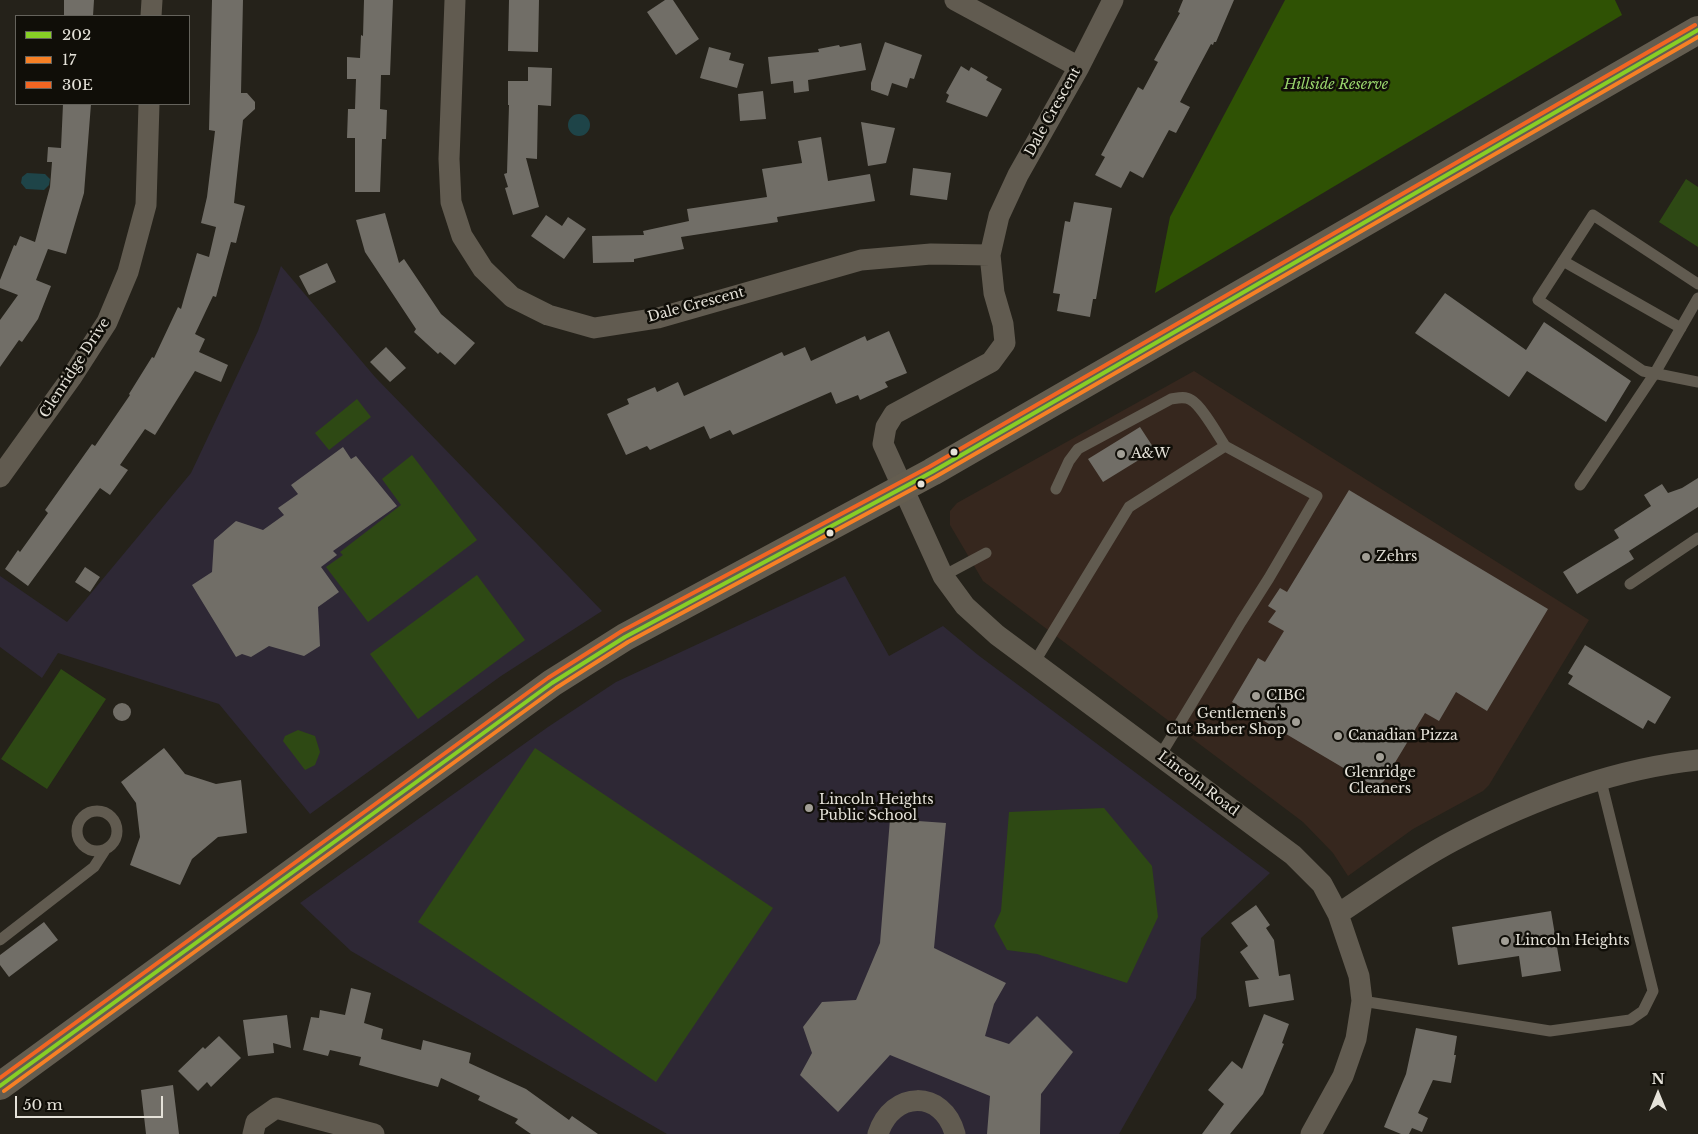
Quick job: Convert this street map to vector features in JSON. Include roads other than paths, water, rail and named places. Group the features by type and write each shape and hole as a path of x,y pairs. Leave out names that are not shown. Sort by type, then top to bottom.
{"main road":[{"path":"0,1086 552,682 625,637 903,488 1698,30"}],"street":[{"path":"151,15 152,0"},
{"name":"Dale Crescent","path":"455,0 449,159 451,202 462,236 483,269 512,297 548,315 594,328 658,318 861,260 930,254 990,255"},
{"path":"954,0 1078,67"},
{"name":"Dale Crescent","path":"903,488 883,444 886,427 894,414 991,362 1005,344 1004,324 994,293 990,255 999,216 1018,175 1113,0"},
{"name":"Glenridge Drive","path":"0,476 71,378 107,322 128,272 146,205 149,105"},
{"name":"Lincoln Road","path":"903,488 943,576 965,606 997,635 1292,855 1322,884 1338,914 1359,976 1362,1001 1356,1039 1343,1076 1311,1134"},
{"path":"1338,914 1407,868 1452,841 1500,817 1563,792 1601,781 1676,762 1698,760"},
{"path":"878,1134 888,1113 897,1106 919,1101 930,1103 939,1108 947,1116 955,1134"},
{"path":"254,1134 256,1122 276,1108 374,1134"}],"lane":[{"path":"1698,284 1593,215 1538,300 1643,371 1698,382"},
{"path":"1563,261 1681,328"},
{"path":"1580,485 1656,373 1698,298"},
{"path":"1056,489 1069,461 1078,449 1171,399 1182,397 1192,400 1225,446 1317,496 1160,756"},
{"path":"1034,663 1129,507 1225,446"},
{"path":"1630,584 1698,538"},
{"path":"943,576 986,553"},
{"path":"1362,1001 1550,1031 1630,1020 1643,1011 1653,991 1601,781"},
{"path":"0,940 94,867 106,850"}],"water":[{"path":"575,114 583,114 590,121 590,129 583,136 575,136 568,129 568,121"},
{"path":"27,173 45,174 50,179 49,185 44,190 26,189 21,183 22,177"}],"place":[{"name":"A&W","path":"1121,454"},
{"name":"Zehrs","path":"1366,557"},
{"name":"CIBC","path":"1256,696"},
{"name":"Gentlemen's Cut Barber Shop","path":"1296,722"},
{"name":"Canadian Pizza","path":"1338,736"},
{"name":"Glenridge Cleaners","path":"1380,757"},
{"name":"Lincoln Heights Public School","path":"809,808"},
{"name":"Lincoln Heights","path":"1505,941"}],"park label":[{"name":"Hillside Reserve","path":"1336,85"}]}
